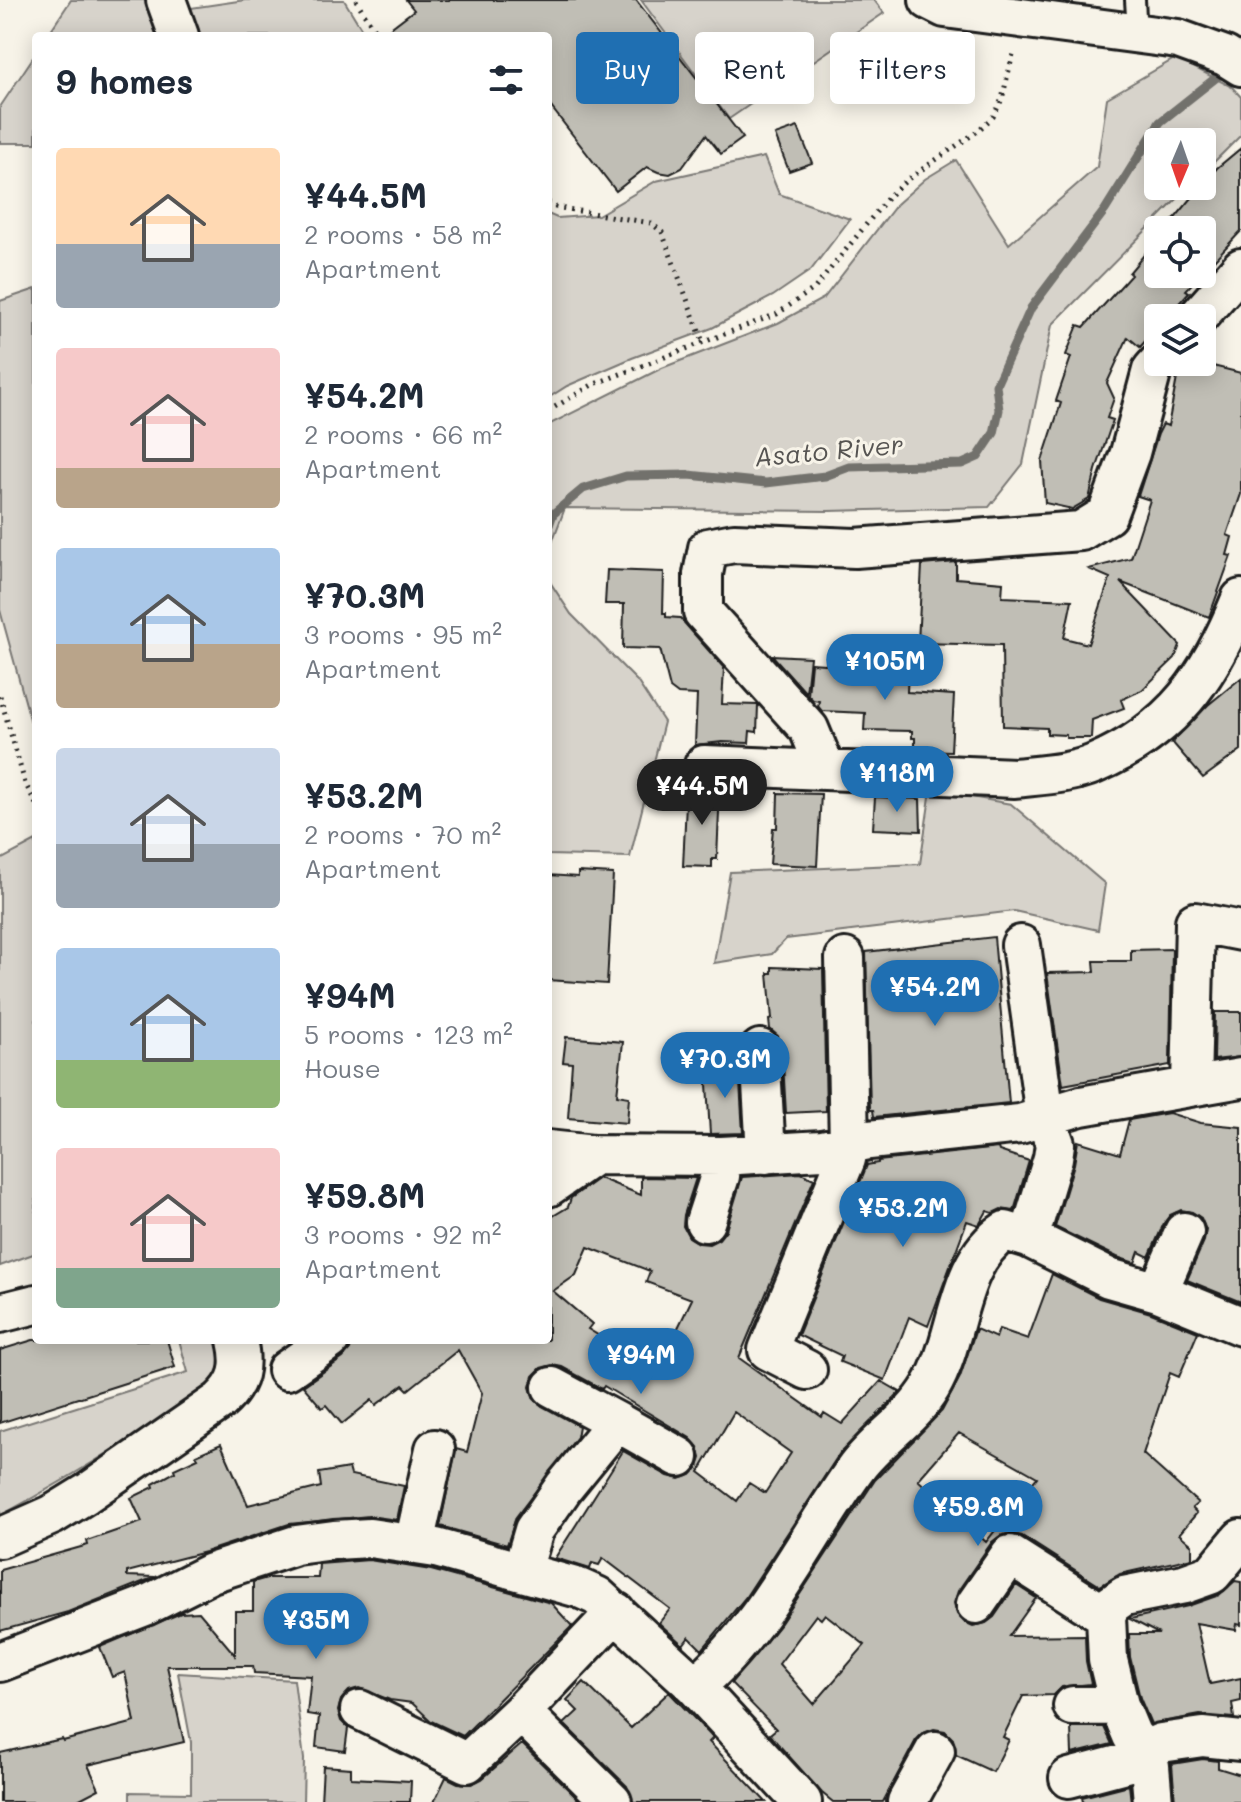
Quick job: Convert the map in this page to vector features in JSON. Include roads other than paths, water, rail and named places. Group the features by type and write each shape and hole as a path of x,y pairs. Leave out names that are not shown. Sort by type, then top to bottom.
{"street":[{"path":"166,0 178,32"},
{"path":"929,0 945,8 1022,19 1136,16 1178,39 1225,56 1241,66"},
{"path":"1209,304 1241,268"},
{"path":"826,770 809,729 703,612 703,574 708,548 734,543 855,548 1081,531 1107,515 1130,453 1150,376"},
{"path":"704,765 1015,778 1092,765 1135,743 1172,716 1223,645 1241,599"},
{"path":"1191,1086 1195,922 1241,931"},
{"path":"1021,945 1045,1116 1055,1144 1029,1238"},
{"path":"807,1370 768,1350 846,1159 849,1144 845,958"},
{"path":"760,1049 766,1154"},
{"path":"552,1150 594,1155 722,1156 822,1150 849,1144 1020,1124 1081,1106 1241,1078"},
{"path":"552,1184 594,1155"},
{"path":"705,1222 720,1176 722,1156"},
{"path":"695,1686 716,1670 743,1636 859,1465 916,1408 930,1388 940,1370 967,1286 989,1241 1005,1231 1029,1238 1109,1278 1158,1292 1241,1326"},
{"path":"1158,1292 1184,1232"},
{"path":"0,1313 32,1305"},
{"path":"0,1538 52,1515 86,1494 220,1401 232,1390 239,1376 241,1359 238,1344"},
{"path":"287,1370 324,1344"},
{"path":"552,1387 679,1457"},
{"path":"522,1571 534,1530 564,1487 617,1422"},
{"path":"414,1544 435,1449"},
{"path":"0,1662 145,1606 211,1573 296,1545 370,1538 414,1544 522,1571 597,1596 695,1686 802,1802"},
{"path":"1153,1802 1150,1766 1145,1750 1132,1736 1119,1705 1108,1660 1106,1616 1111,1605 1124,1596 1184,1584 1212,1574 1241,1539"},
{"path":"976,1604 1010,1555 1106,1616"},
{"path":"360,1710 467,1763 521,1712 616,1612"},
{"path":"1073,1706 1119,1705"},
{"path":"521,1712 612,1802"},
{"path":"1069,1778 1137,1760 1145,1750 1181,1739 1203,1737 1241,1741"},
{"path":"907,1802 935,1751"}],"waterway":[{"name":"Asato River","path":"552,517 583,489 626,476 689,475 766,483 825,476 849,467 962,464 978,457 994,433 999,410 996,385 1031,308 1105,210 1160,122 1227,69"}]}
